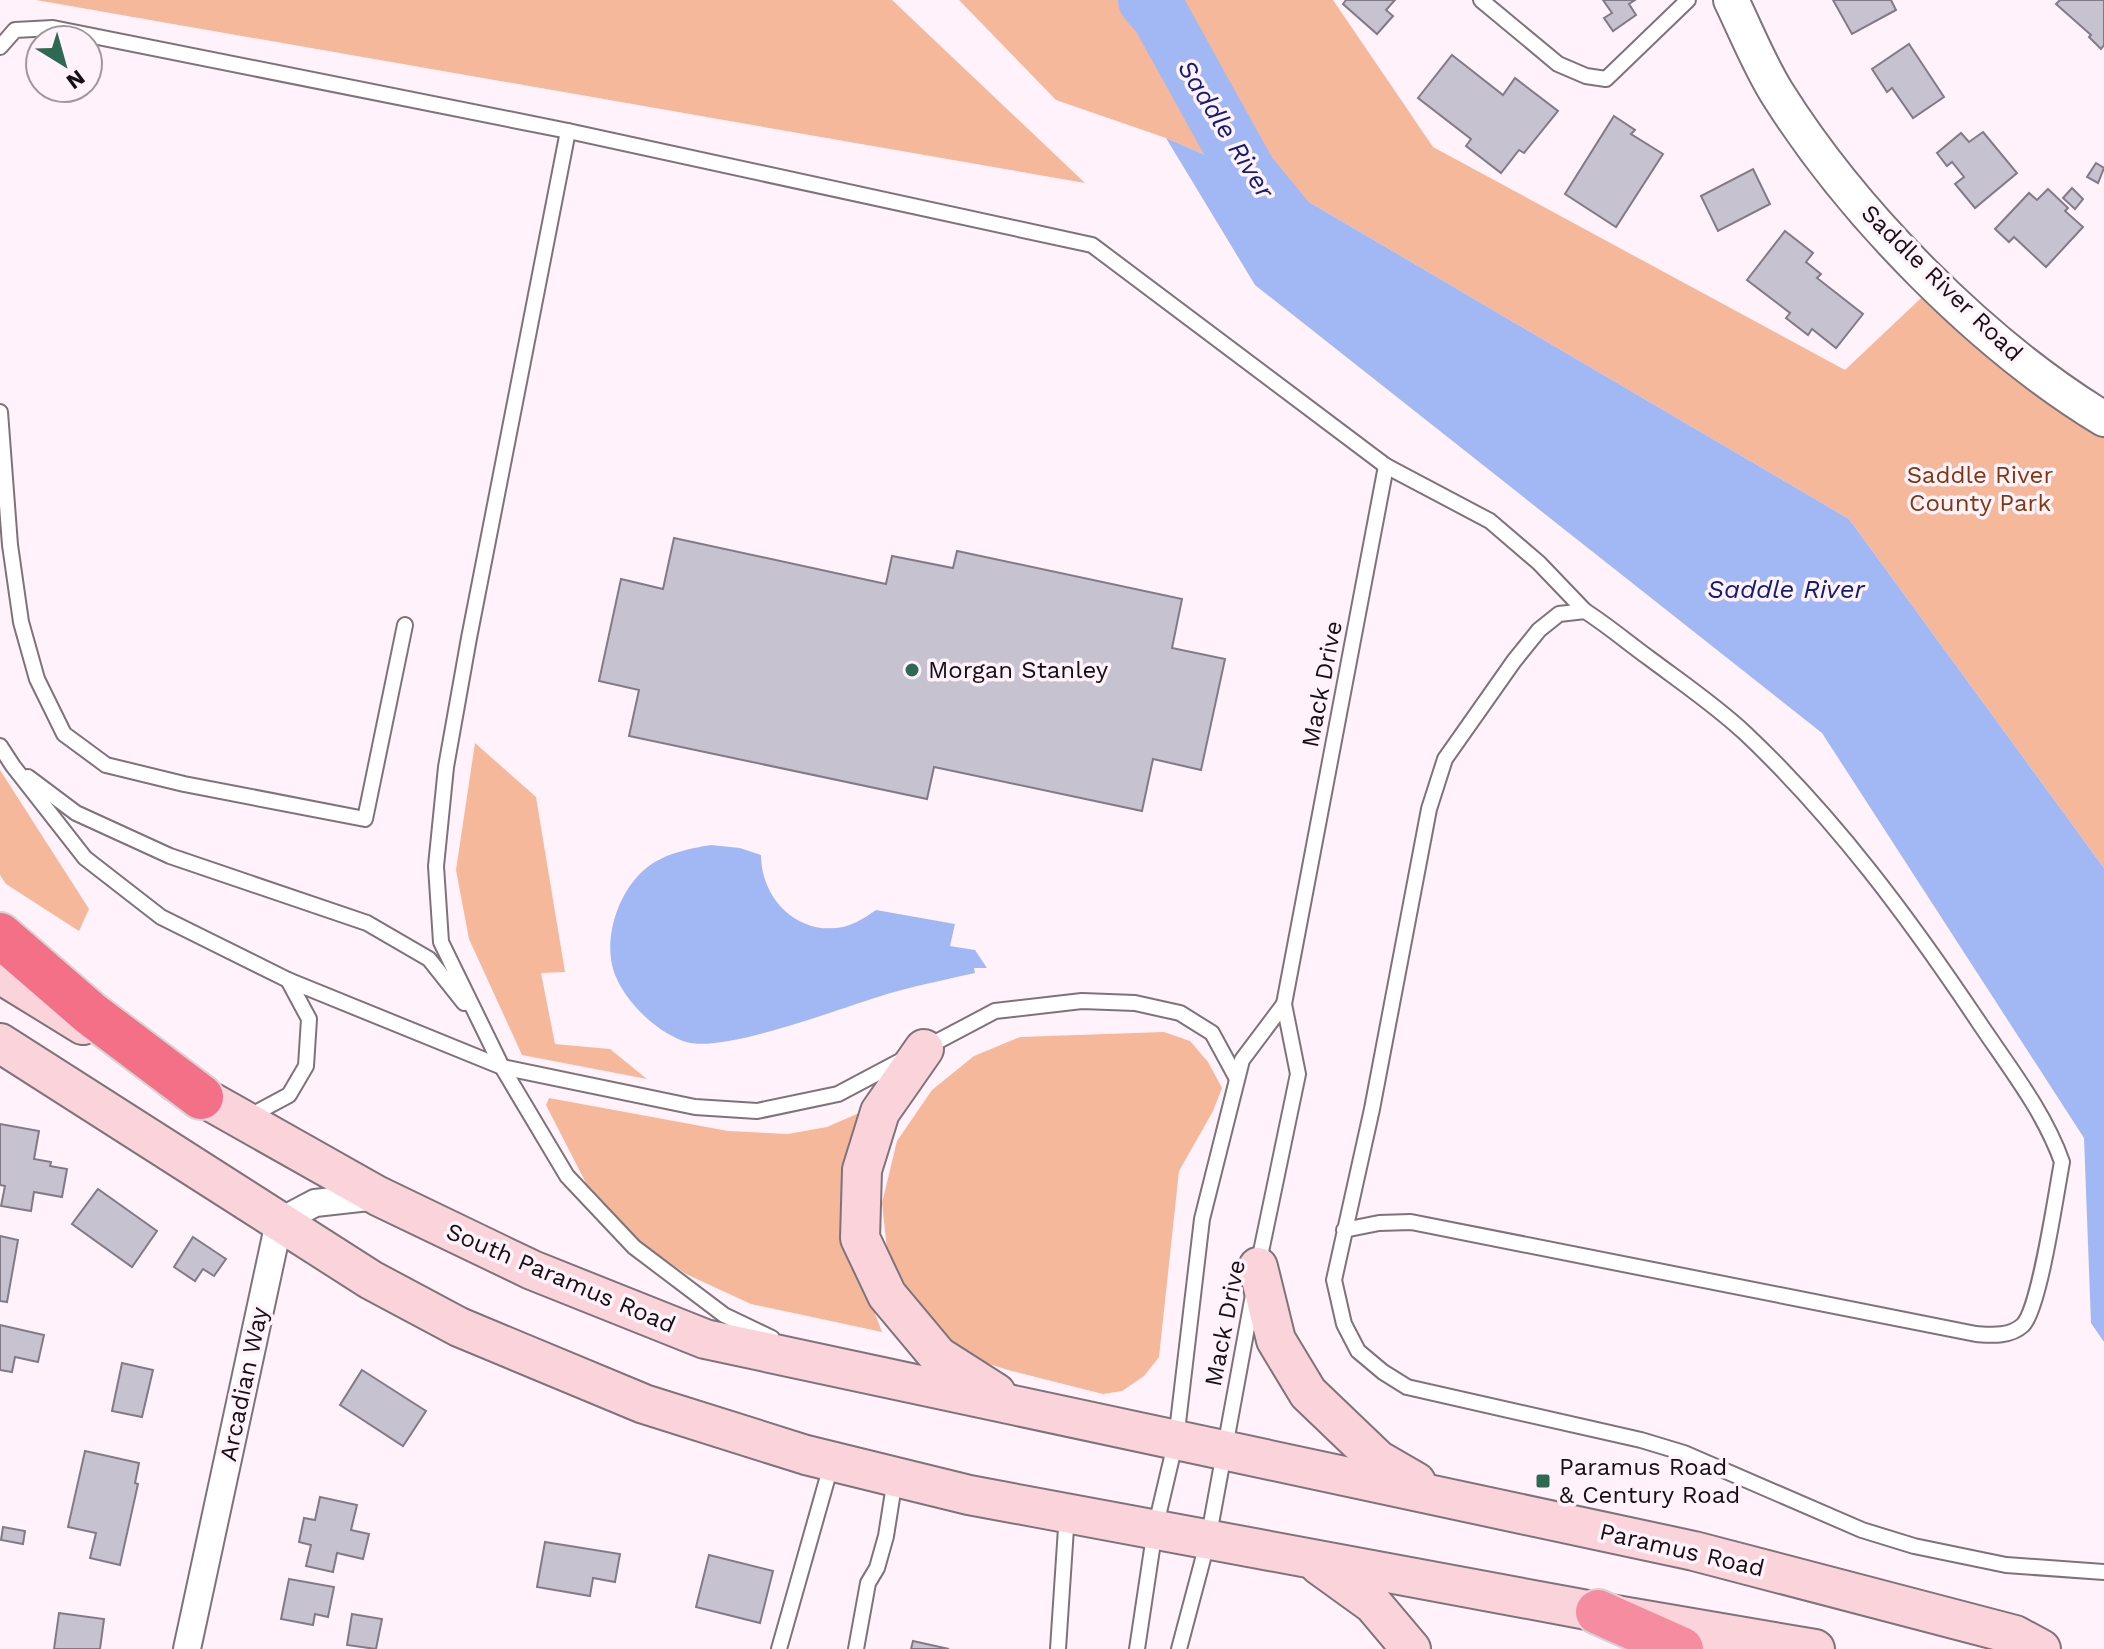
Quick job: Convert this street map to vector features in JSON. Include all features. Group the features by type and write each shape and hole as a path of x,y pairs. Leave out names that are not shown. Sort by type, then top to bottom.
{"highway":[{"path":"0,935 91,1014 201,1097"},
{"path":"1598,1612 1681,1649"}],"main road":[{"name":"South Paramus Road","path":"0,974 201,1097 378,1196 532,1270 705,1339 1176,1440"},
{"path":"0,1043 371,1280 459,1327 644,1404 832,1462 969,1495 1598,1612 1815,1649"},
{"path":"924,1049 880,1112 862,1170 860,1238 887,1295 938,1356 1015,1406"},
{"path":"1258,1267 1276,1340 1308,1393 1378,1460 1439,1496"},
{"name":"Paramus Road","path":"1176,1440 1694,1551 2061,1649"},
{"path":"1310,1558 1373,1604 1411,1649"}],"street":[{"name":"Saddle River Road","path":"1731,0 1776,92 1843,186 1891,239 1978,324 2060,392 2104,419"},
{"path":"279,1222 315,1203 378,1196"},
{"name":"Arcadian Way","path":"187,1649 279,1222"}],"lane":[{"path":"1481,0 1558,64 1586,76 1606,79 1688,0"},
{"path":"0,47 15,30 53,28 568,131 1092,245 1386,466 1490,521 1539,563 1585,611 1698,693 1743,731 1844,838 1932,951 2034,1106 2055,1141 2062,1162 2035,1301 2022,1325 2001,1335 1976,1334 1411,1222 1379,1223 1344,1230"},
{"path":"568,131 446,767 436,866 441,942 502,1067 567,1176 634,1247 724,1315 837,1369"},
{"path":"0,412 10,545 21,622 37,679 64,734 106,765 184,784 365,819 405,625"},
{"name":"Mack Drive","path":"1179,1649 1208,1540 1258,1267 1298,1074 1284,1004 1386,466"},
{"path":"1585,611 1559,614 1539,630 1514,661 1445,759 1429,809 1372,1109 1334,1280 1344,1324 1358,1351 1407,1387 1641,1440 1684,1453 1851,1526 1914,1546 2006,1565 2104,1572"},
{"path":"0,746 85,858 161,917 288,980 502,1067 695,1107 757,1111 838,1094 995,1011 1082,1001 1135,1003 1180,1013 1212,1033 1237,1079"},
{"path":"13,766 76,813 170,856 367,923 429,959 479,1022"},
{"path":"242,1120 289,1095 306,1066 309,1019 288,980"},
{"name":"Mack Drive","path":"1137,1649 1155,1529 1176,1440 1202,1219 1242,1060 1284,1004"},
{"path":"779,1649 832,1462"},
{"path":"856,1649 868,1583 877,1568 886,1536 896,1477"},
{"path":"1058,1649 1067,1513"}],"green space":[{"path":"36,0 892,0 1085,183"},
{"name":"Saddle River County Park","path":"959,0 1333,0 1433,147 1845,370 1936,284 2104,419 2104,868 1849,519 1292,192 1166,138 1056,100"},
{"path":"475,743 536,797 565,972 541,973 555,1044 610,1049 647,1079 522,1055 469,939 456,870"},
{"path":"0,770 89,909 79,931 6,884 0,875"},
{"path":"1164,1032 1190,1041 1208,1062 1222,1088 1213,1111 1179,1171 1159,1357 1144,1376 1122,1391 1103,1394 970,1358 936,1332 914,1302 887,1249 882,1203 897,1141 932,1090 974,1056 1020,1037"},
{"path":"549,1098 728,1131 788,1134 827,1127 866,1110 865,1287 882,1332 751,1304 686,1274 647,1248 587,1185 546,1105"}],"water":[{"name":"Saddle River","path":"1166,138 1292,192 1849,519 2104,868 2104,1342 2091,1323 2084,1138 1822,733 1255,285"},
{"path":"711,845 740,848 761,855 767,886 775,899 797,920 811,926 843,927 876,910 955,924 950,946 975,950 987,968 974,968 975,973 898,991 790,1026 730,1041 705,1044 674,1037 638,1010 620,985 611,959 613,923 628,889 651,864 684,850"}],"building":[{"path":"1346,0 1395,0 1386,10 1393,16 1377,34 1343,4"},
{"path":"1603,0 1635,0 1629,4 1636,15 1613,31 1604,18 1612,13"},
{"path":"1833,0 1891,0 1896,10 1852,34"},
{"path":"2060,0 2104,0 2104,45 2101,49 2089,37 2091,35 2056,4"},
{"path":"1909,44 1944,97 1913,118 1892,88 1887,92 1872,69"},
{"path":"1452,55 1503,95 1515,78 1558,111 1524,153 1519,150 1501,173 1466,146 1471,139 1418,98"},
{"path":"1614,116 1635,130 1631,134 1663,154 1616,227 1565,194"},
{"path":"1983,132 2017,173 1975,208 1955,184 1964,177 1952,162 1947,166 1937,153 1961,133 1969,142"},
{"path":"2096,163 2104,168 2098,183 2087,177"},
{"path":"1753,169 1770,204 1718,231 1701,196"},
{"path":"2072,188 2083,199 2075,209 2063,198"},
{"path":"2048,189 2068,208 2065,211 2083,227 2046,267 2014,237 2009,242 1995,229 2029,193 2037,200"},
{"path":"1785,231 1813,253 1806,262 1821,274 1817,278 1863,314 1836,348 1812,329 1808,335 1786,318 1790,313 1747,280"},
{"name":"Morgan Stanley","path":"674,538 886,584 892,556 953,568 957,551 1182,599 1172,648 1225,659 1201,770 1153,759 1142,811 934,767 927,799 629,736 639,690 599,681 621,579 663,589"},
{"path":"0,1124 39,1131 34,1159 67,1169 62,1197 34,1192 31,1211 1,1206 5,1186 0,1185"},
{"path":"98,1189 157,1231 132,1267 72,1224"},
{"path":"0,1236 18,1240 7,1302 0,1301"},
{"path":"193,1237 226,1259 214,1276 203,1269 195,1281 174,1267"},
{"path":"0,1325 44,1335 38,1362 15,1357 12,1372 0,1370"},
{"path":"122,1363 153,1370 142,1417 112,1411"},
{"path":"362,1370 426,1411 403,1446 340,1405"},
{"path":"85,1451 139,1463 135,1483 138,1484 120,1565 90,1558 96,1533 68,1527"},
{"path":"320,1497 357,1505 351,1530 369,1534 363,1559 337,1553 333,1572 306,1566 311,1545 299,1542 304,1518 315,1520"},
{"path":"3,1527 25,1531 23,1544 1,1540"},
{"path":"545,1542 620,1554 615,1582 593,1578 590,1596 537,1587"},
{"path":"709,1555 773,1571 760,1623 696,1607"},
{"path":"289,1579 334,1587 328,1617 315,1614 313,1625 281,1619"},
{"path":"59,1613 104,1619 100,1649 54,1649"},
{"path":"352,1614 382,1619 376,1649 347,1645"},
{"path":"913,1641 949,1649 911,1649"}],"waterway":[{"name":"Saddle River","path":"1147,0 1160,15 1248,174 1299,236"}],"place":[{"name":"Morgan Stanley","path":"912,670"},
{"name":"Paramus Road & Century Road","path":"1543,1481"}]}
